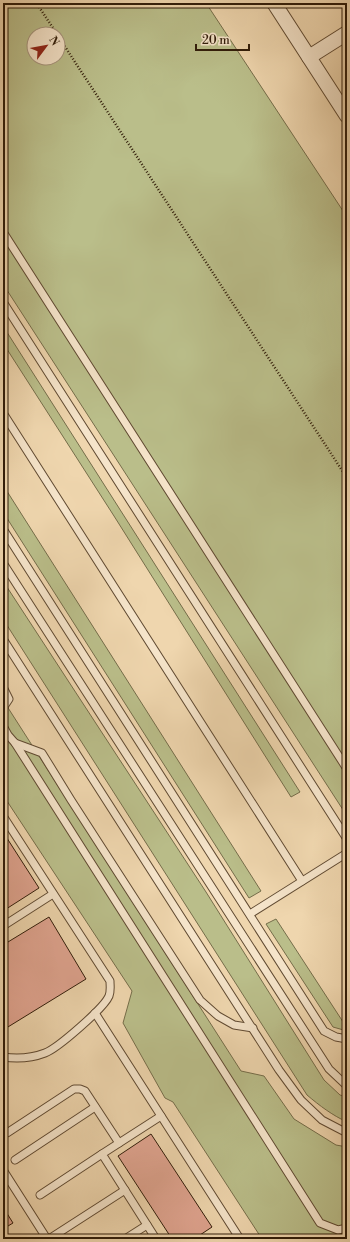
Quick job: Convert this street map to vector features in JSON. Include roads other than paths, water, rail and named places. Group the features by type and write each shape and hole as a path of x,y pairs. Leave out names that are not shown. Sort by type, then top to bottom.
{"street":[{"path":"274,3 347,116"},
{"path":"309,57 347,33"}],"lane":[{"path":"3,232 347,768"},
{"path":"3,302 347,838"},
{"path":"3,413 302,881"},
{"path":"3,529 324,1031 336,1037 347,1039"},
{"path":"3,563 329,1069 347,1086"},
{"path":"3,639 279,1070 301,1100 322,1120 347,1133"},
{"path":"3,687 9,699 3,708"},
{"path":"3,726 8,735 15,742 320,1223 338,1230 347,1228"},
{"path":"15,742 42,753 200,1000 218,1016 234,1025 253,1028"},
{"path":"3,816 110,981 111,989 109,997 95,1013 67,1039 47,1052 37,1056 14,1058 3,1057"},
{"path":"250,914 347,853"},
{"path":"3,926 53,894"},
{"path":"95,1013 240,1239"},
{"path":"7,1133 74,1089 80,1088 85,1091 119,1143"},
{"path":"14,1160 96,1107"},
{"path":"40,1195 161,1116"},
{"path":"102,1154 156,1239"},
{"path":"3,1170 48,1239 125,1190"},
{"path":"125,1239 147,1225"}]}
